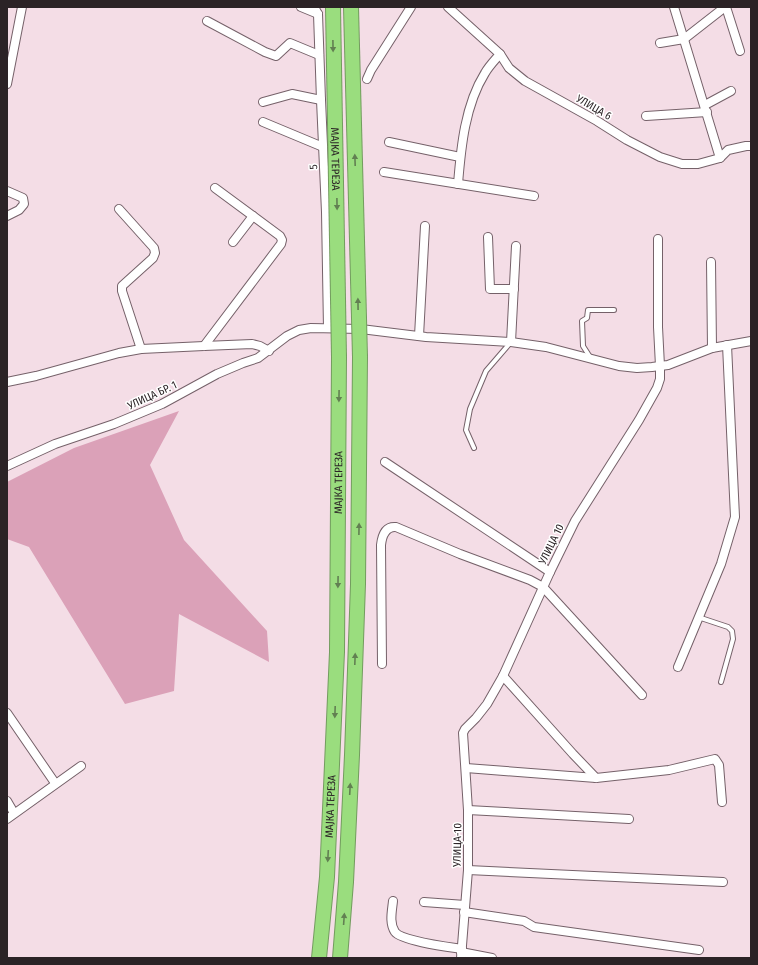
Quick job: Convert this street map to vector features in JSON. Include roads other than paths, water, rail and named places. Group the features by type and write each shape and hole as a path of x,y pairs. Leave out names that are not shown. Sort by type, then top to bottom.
{"highway":[{"name":"МАЈКА ТЕРЕЗА","path":"319,958 327,869 336,660 339,358 332,7"},
{"name":"МАЈКА ТЕРЕЗА","path":"340,958 348,842 358,584 360,357 351,7"}],"street":[{"path":"7,84 22,7"},
{"path":"301,7 316,11"},
{"path":"367,79 411,7"},
{"name":"УЛИЦА 6","path":"448,7 500,54 508,68 525,81 597,121 627,140 660,157 690,165 704,163 720,158 728,150 751,146"},
{"path":"674,7 720,158"},
{"path":"660,43 684,39 726,7 740,51"},
{"name":"5","path":"316,11 326,212 328,328"},
{"path":"207,21 265,52 276,56 290,43 319,56"},
{"path":"458,184 460,157 473,100 485,73 500,54"},
{"path":"646,116 706,109 731,91"},
{"path":"263,102 292,94 321,100"},
{"path":"264,122 323,147"},
{"path":"389,142 460,157"},
{"path":"384,172 534,196"},
{"path":"204,346 281,244 282,240 280,236 215,188"},
{"path":"7,191 22,198 24,204 19,210 7,216"},
{"path":"119,208 154,248 155,253 153,258 122,286 122,291 141,349"},
{"path":"233,242 253,216"},
{"path":"419,336 425,226"},
{"path":"488,237 490,289 514,289"},
{"name":"УЛИЦА 10","path":"463,733 488,704 503,676 575,521 639,420 657,388 660,378 658,327 658,239"},
{"path":"512,342 516,246"},
{"path":"711,262 712,348"},
{"name":"УЛИЦА БР. 1","path":"7,466 56,444 114,424 162,404 217,374 258,358 287,336 299,330 310,328 328,328"},
{"path":"328,328 361,329 419,336 512,342 546,347 625,367 637,368 660,366 677,362 712,348 751,341"},
{"path":"7,382 36,376 119,353 141,349 252,344 269,351"},
{"path":"678,667 721,564 735,517 728,346"},
{"path":"385,462 550,572"},
{"path":"382,664 381,545 384,533 392,527 400,528 460,554 530,580 543,588 642,695"},
{"path":"503,676 596,778"},
{"path":"7,713 55,783"},
{"name":"УЛИЦА-10","path":"461,953 468,870 468,810 463,733"},
{"path":"466,768 596,778 669,770 715,759 719,765 722,802"},
{"path":"7,819 55,783 81,766"},
{"path":"7,801 14,813"},
{"path":"468,810 629,818"},
{"path":"468,870 723,882"},
{"path":"393,901 391,922 395,931 403,937 461,953 492,958"},
{"path":"424,902 464,908 524,921 534,927 698,950"}],"lane":[{"path":"592,359 583,346 582,321 587,318 588,310 614,310"},
{"path":"474,448 466,430 470,409 486,371 512,342"},
{"path":"698,617 728,627 732,631 733,639 721,682"}]}
